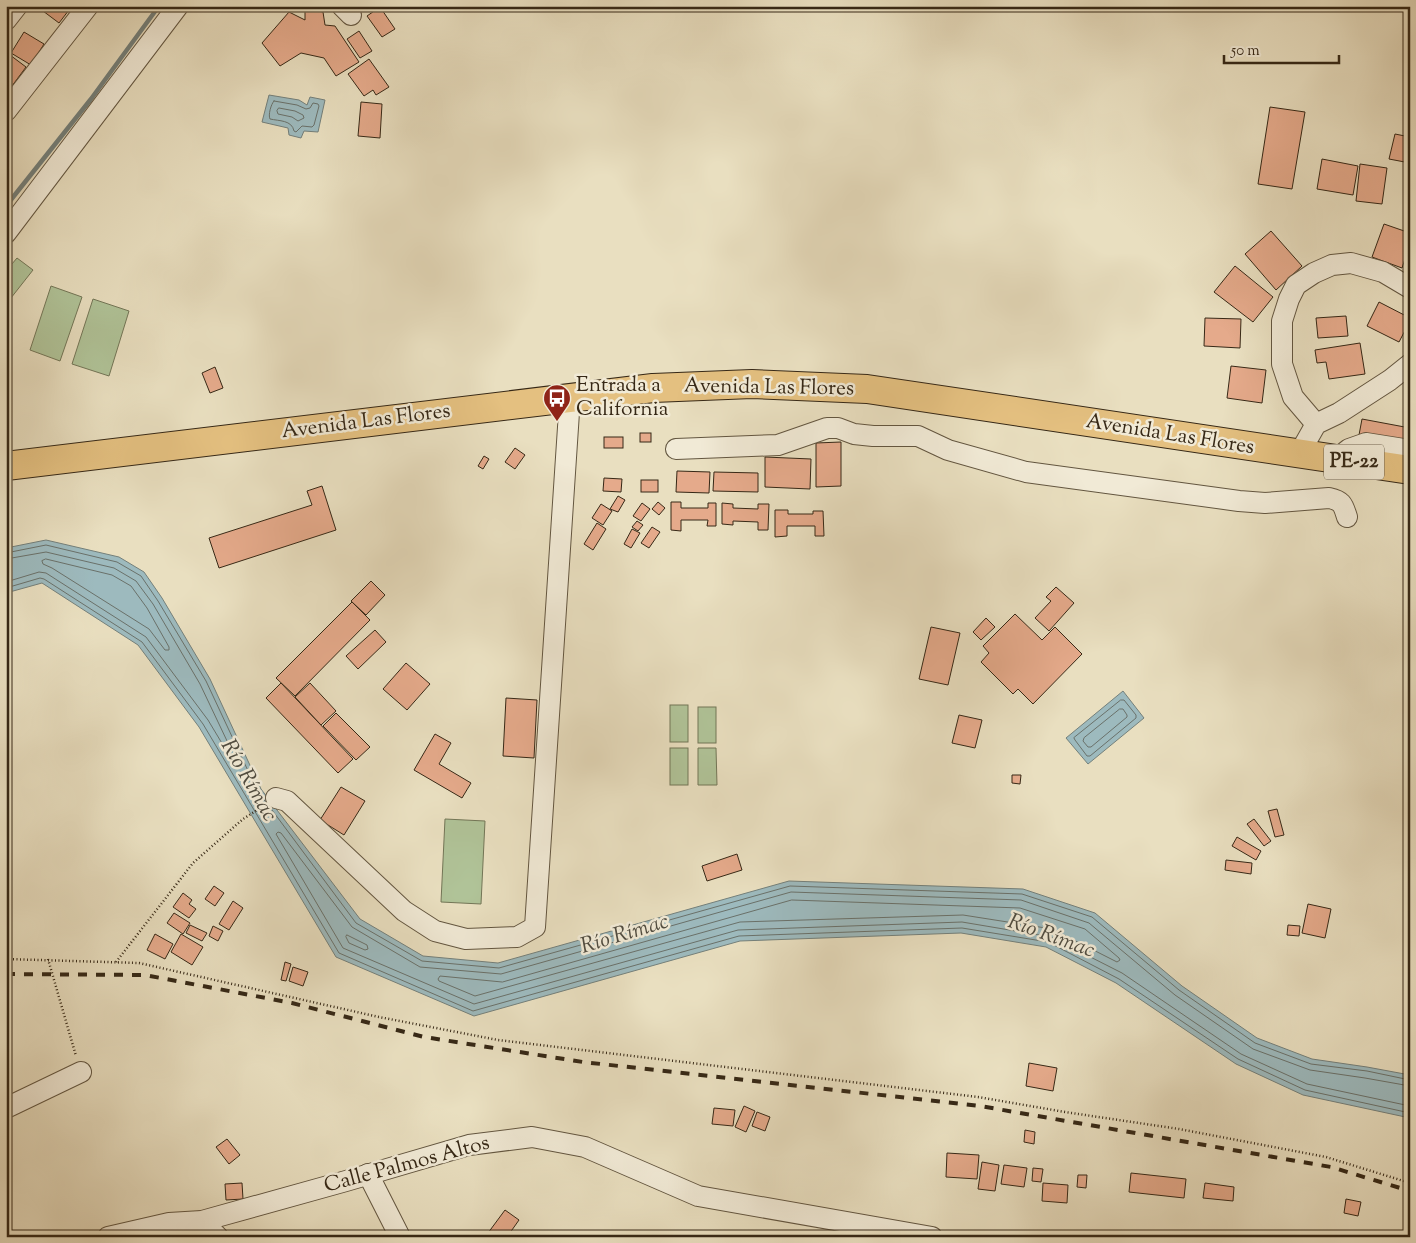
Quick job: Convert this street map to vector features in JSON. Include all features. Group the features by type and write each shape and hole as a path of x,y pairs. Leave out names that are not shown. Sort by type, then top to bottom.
{"highway":[{"name":"Avenida Las Flores","path":"6,466 654,388 752,384 867,389 1410,470"}],"street":[{"path":"6,20 17,6"},
{"path":"6,111 88,6"},
{"path":"6,233 178,6"},
{"path":"1316,424 1294,397 1282,364 1282,322 1296,284 1332,265 1351,263 1383,272 1410,288"},
{"path":"1299,454 1316,424 1339,413 1390,380 1410,364"},
{"path":"276,798 287,801 404,911 435,931 466,939 517,937 535,927 570,398"},
{"path":"676,449 778,445 827,428 838,428 854,434 873,436 918,436 948,450 1026,472 1238,501 1265,503 1329,498 1343,504 1347,517"},
{"path":"1335,460 1349,449 1366,443 1410,450"},
{"path":"6,1108 81,1072"},
{"name":"Calle Palmos Altos","path":"108,1237 169,1223 202,1221 469,1145 532,1137 585,1147 698,1196 932,1237"},
{"path":"368,1174 400,1237"},
{"path":"202,1221 218,1237"}],"path":[{"path":"116,963 193,863 249,814"},
{"path":"6,959 139,963 379,1017 498,1040 978,1097 1179,1129 1326,1157 1410,1183"},
{"path":"48,960 81,1072"}],"green space":[{"path":"17,258 33,270 7,303 6,271"},
{"path":"51,286 82,297 60,361 30,350"},
{"path":"93,299 129,311 109,376 72,364"},
{"path":"670,705 688,705 688,742 670,742"},
{"path":"698,707 716,707 716,743 698,743"},
{"path":"670,748 688,748 688,785 670,785"},
{"path":"698,748 716,748 717,785 698,785"},
{"path":"445,819 485,821 481,904 441,902"}],"water":[{"path":"269,95 299,100 307,105 310,97 325,100 318,132 304,131 301,138 289,135 288,128 262,122"},
{"name":"Río Rímac","path":"46,540 119,557 144,572 162,598 210,679 261,789 360,919 423,956 498,963 789,881 1023,889 1095,913 1182,986 1257,1038 1312,1059 1410,1075 1410,1118 1303,1095 1236,1064 1116,983 1046,947 961,933 740,941 474,1016 336,957 199,727 138,645 42,583 6,593 6,548"},
{"path":"1123,691 1144,718 1088,764 1066,738"}],"building":[{"path":"41,6 72,6 59,23 39,8"},
{"path":"380,7 395,29 382,37 367,16"},
{"path":"305,9 323,12 325,25 335,26 359,62 336,76 324,58 301,53 280,66 262,43 289,12 305,20"},
{"path":"359,31 372,51 360,58 347,39"},
{"path":"24,32 44,44 31,65 11,53"},
{"path":"6,52 26,67 12,86 6,81"},
{"path":"369,59 389,87 376,95 373,90 364,96 348,74"},
{"path":"361,102 382,104 380,138 358,136"},
{"path":"1270,107 1305,112 1292,189 1258,184"},
{"path":"1395,134 1410,137 1410,163 1389,159"},
{"path":"1322,159 1358,166 1353,195 1317,189"},
{"path":"1360,164 1387,168 1382,204 1356,201"},
{"path":"1384,224 1410,233 1410,244 1402,268 1372,257"},
{"path":"1271,231 1302,266 1276,290 1245,254"},
{"path":"1235,266 1273,297 1253,322 1214,292"},
{"path":"1379,302 1410,318 1399,342 1367,326"},
{"path":"1346,316 1348,336 1318,338 1316,318"},
{"path":"1205,318 1241,319 1240,348 1204,346"},
{"path":"1360,343 1365,374 1329,379 1326,362 1317,363 1315,350"},
{"path":"1231,366 1266,370 1262,403 1227,398"},
{"path":"215,367 223,388 210,393 202,373"},
{"path":"1362,419 1410,428 1410,444 1359,435"},
{"path":"640,433 651,433 651,442 640,442"},
{"path":"604,437 623,437 623,448 604,448"},
{"path":"841,442 841,486 816,487 816,443"},
{"path":"515,448 525,455 515,469 505,462"},
{"path":"484,456 489,459 483,469 478,466"},
{"path":"765,457 811,459 810,489 765,487"},
{"path":"677,471 710,472 709,493 676,492"},
{"path":"714,472 758,473 758,492 713,491"},
{"path":"604,478 622,479 621,492 603,491"},
{"path":"641,480 658,480 658,492 641,492"},
{"path":"322,486 336,530 219,568 209,538 312,505 307,491"},
{"path":"618,496 625,500 618,512 610,509"},
{"path":"658,502 665,508 659,515 652,509"},
{"path":"671,502 681,502 681,508 708,508 708,503 716,503 716,526 707,526 708,520 681,520 681,531 671,530"},
{"path":"642,503 650,509 641,521 633,516"},
{"path":"722,503 733,504 733,508 758,509 758,504 769,504 768,530 758,530 758,522 733,521 733,525 722,524"},
{"path":"601,504 612,511 603,525 592,518"},
{"path":"775,510 788,510 788,514 813,514 813,511 823,511 824,536 815,536 815,526 787,526 787,536 775,537"},
{"path":"637,521 643,525 638,531 632,527"},
{"path":"597,523 606,529 593,550 584,544"},
{"path":"652,527 660,532 649,548 641,543"},
{"path":"632,529 640,533 631,548 624,544"},
{"path":"371,581 385,595 366,615 351,601"},
{"path":"1056,587 1074,603 1049,631 1035,618 1051,601 1046,597"},
{"path":"352,602 370,620 295,696 276,678"},
{"path":"1015,614 1042,640 1055,627 1082,654 1033,704 1018,689 1013,694 981,662 989,653 983,646"},
{"path":"986,618 995,627 981,640 973,632"},
{"path":"931,627 960,633 948,685 919,679"},
{"path":"375,630 386,642 358,669 346,656"},
{"path":"406,663 430,684 407,710 383,689"},
{"path":"281,683 353,759 338,773 266,698"},
{"path":"310,683 336,711 321,725 295,697"},
{"path":"506,698 537,700 534,758 503,756"},
{"path":"336,713 370,747 356,760 323,726"},
{"path":"959,715 982,720 975,748 952,743"},
{"path":"435,734 451,743 439,764 471,783 462,798 414,770"},
{"path":"1012,775 1021,775 1020,784 1012,783"},
{"path":"341,787 365,801 344,835 320,820"},
{"path":"1277,809 1284,835 1275,837 1268,811"},
{"path":"1254,819 1271,841 1264,846 1247,824"},
{"path":"1237,837 1261,851 1256,860 1232,846"},
{"path":"737,854 742,870 707,881 702,866"},
{"path":"1226,860 1252,863 1251,874 1225,870"},
{"path":"214,886 224,893 215,906 205,899"},
{"path":"183,893 192,900 189,904 196,909 189,918 173,907"},
{"path":"233,901 243,908 229,930 219,924"},
{"path":"1308,904 1331,909 1325,938 1302,933"},
{"path":"174,913 190,923 183,934 167,923"},
{"path":"190,925 207,933 202,941 186,933"},
{"path":"1288,925 1300,926 1299,936 1287,935"},
{"path":"213,926 223,931 218,941 209,936"},
{"path":"155,934 173,944 165,959 147,950"},
{"path":"181,934 203,947 192,965 171,952"},
{"path":"285,962 291,964 286,981 281,980"},
{"path":"293,967 308,972 303,986 289,981"},
{"path":"1029,1063 1057,1068 1053,1091 1026,1086"},
{"path":"744,1106 755,1111 746,1132 735,1127"},
{"path":"714,1108 735,1110 733,1126 712,1124"},
{"path":"757,1112 770,1117 765,1131 752,1126"},
{"path":"1025,1130 1035,1132 1034,1144 1024,1142"},
{"path":"227,1139 240,1155 229,1164 216,1147"},
{"path":"947,1153 979,1155 977,1179 946,1177"},
{"path":"982,1162 999,1165 995,1191 978,1189"},
{"path":"1004,1165 1027,1168 1024,1187 1001,1184"},
{"path":"1033,1168 1043,1169 1041,1182 1032,1181"},
{"path":"1131,1173 1186,1179 1184,1198 1129,1192"},
{"path":"1078,1175 1087,1175 1086,1188 1077,1187"},
{"path":"242,1183 243,1199 226,1200 225,1184"},
{"path":"1043,1183 1068,1185 1067,1203 1042,1201"},
{"path":"1205,1183 1234,1187 1233,1201 1203,1198"},
{"path":"1346,1199 1361,1202 1358,1216 1344,1213"},
{"path":"505,1210 519,1220 507,1237 493,1237 488,1233"}],"waterway":[{"path":"6,206 91,99 159,6"}],"railway":[{"path":"6,974 145,975 292,1003 424,1037 583,1062 980,1106 1331,1167 1410,1191"}],"place":[{"name":"Entrada a California","path":"557,422"}]}
